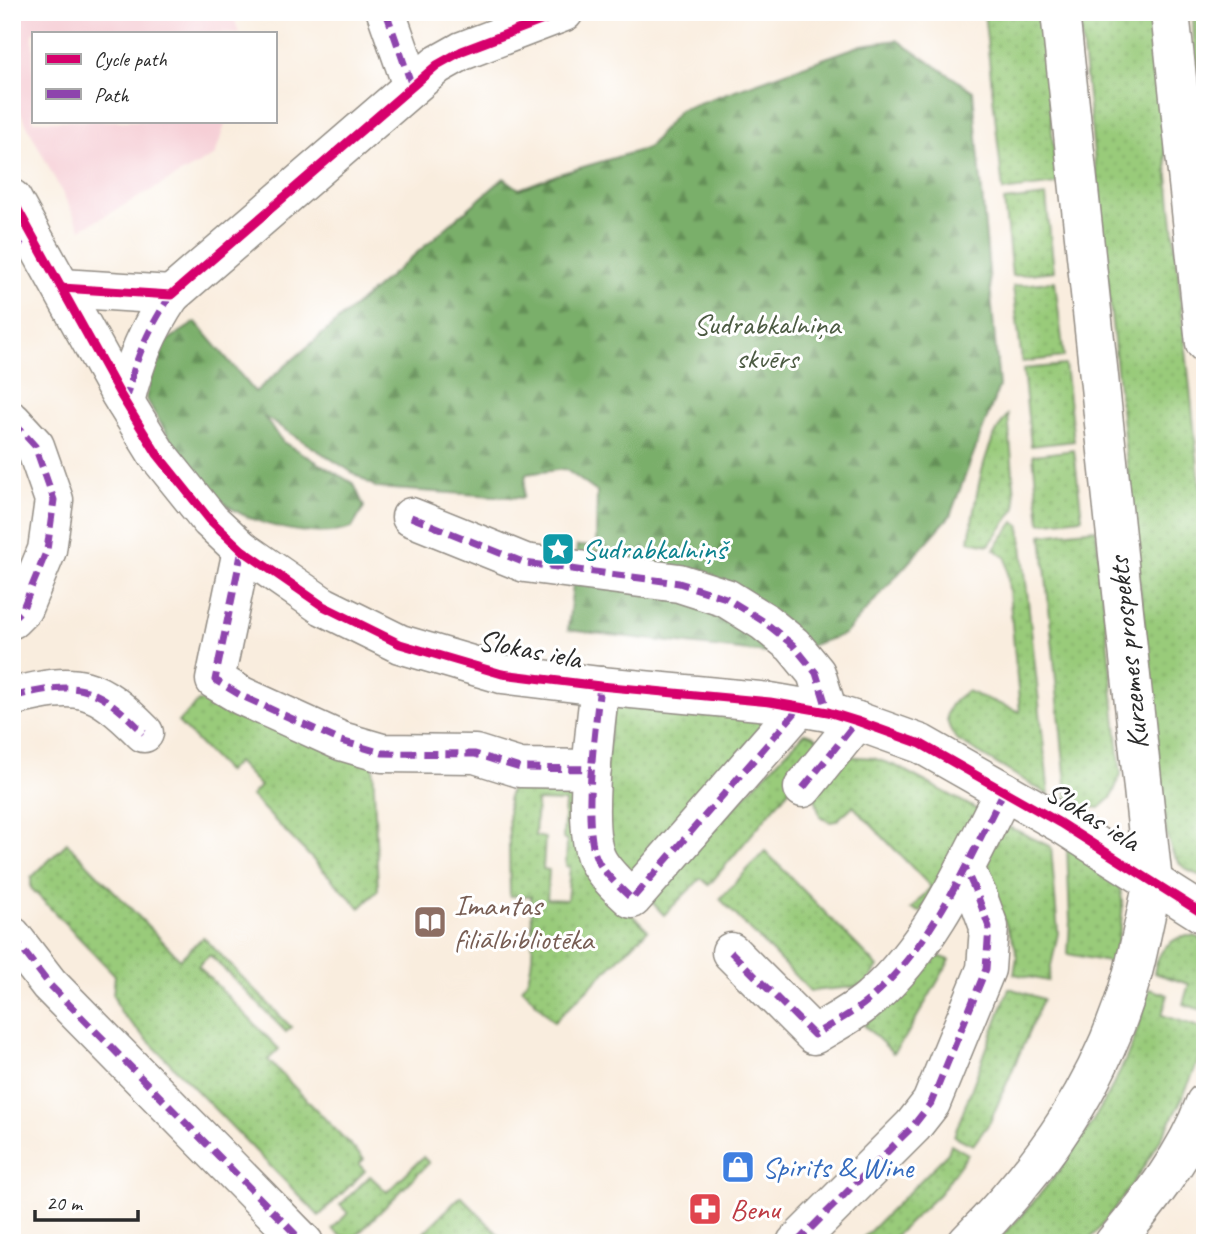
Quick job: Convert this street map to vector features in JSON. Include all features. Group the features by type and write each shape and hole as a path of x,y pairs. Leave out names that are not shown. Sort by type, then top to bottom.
{"street":[{"path":"386,12 412,86"},
{"path":"125,402 134,364 155,318 171,295 437,65 462,51 564,12"},
{"name":"Kurzemes prospekts","path":"967,1243 1033,1172 1060,1134 1091,1080 1113,1034 1132,976 1153,882 1060,12"},
{"path":"1170,12 1205,343"},
{"name":"Slokas iela","path":"12,199 22,242 62,288 157,454 210,520 242,550 323,606 400,643 502,674 770,702 829,713 921,744 1004,791 1205,915"},
{"path":"62,288 171,295"},
{"path":"12,421 35,446 54,500 47,550 23,608 12,619"},
{"path":"411,517 525,563 678,583 726,598 763,621 793,645 816,673 829,713 803,788"},
{"path":"242,550 215,680 242,696 341,741 382,753 475,754 520,768 592,769"},
{"path":"600,686 590,820 597,861 632,899 829,713"},
{"path":"12,697 49,688 82,687 117,705 144,733"},
{"path":"731,952 814,1035 872,998 910,958 942,911 1004,791"},
{"path":"796,1243 914,1126 931,1103 986,969 989,927 965,868"},
{"path":"12,936 49,984 304,1243"},
{"path":"1114,1243 1139,1214 1177,1157 1198,1122 1205,1103"}],"shaded area":[{"path":"12,12 232,12 239,32 32,32 32,122 226,122 215,155 81,229 12,96"}],"green space":[{"path":"984,12 1041,12 1057,184 1003,191"},
{"path":"1079,12 1151,12 1205,533 1205,876 1183,867 1170,847 1166,831"},
{"path":"1193,12 1202,12 1205,42 1205,173 1195,85"},
{"name":"Sudrabkalniņa skvērs","path":"897,40 973,91 999,386 950,516 845,634 783,655 568,630 577,546 596,546 597,492 565,469 526,474 523,498 377,488 263,416 283,442 354,484 364,507 352,528 318,532 280,528 244,515 215,495 177,449 146,398 157,347 196,322 255,392 504,178 519,189 559,174 648,148 679,110 862,45"},
{"path":"1046,196 1054,271 1012,276 1004,201"},
{"path":"1055,281 1064,357 1022,362 1013,286"},
{"path":"1065,365 1074,441 1031,446 1023,369"},
{"path":"1008,415 1016,508 989,545 969,541 986,458 999,427"},
{"path":"1074,450 1082,518 1040,523 1033,455"},
{"path":"1014,522 1020,526 1049,795 957,740 947,719 953,702 967,691 1020,712 1006,558 994,549"},
{"path":"1096,529 1121,774 1111,798 1100,808 1068,805 1042,535"},
{"path":"199,701 221,701 373,762 378,890 360,908 251,796 260,786 237,762 227,772 178,722"},
{"path":"614,703 773,717 633,873 622,871 600,810"},
{"path":"805,733 825,744 820,753 709,885 701,878 664,915 647,897"},
{"path":"845,756 873,758 896,766 978,810 921,912 911,909 931,887 853,806 836,821 830,822 820,816 815,798"},
{"path":"578,781 617,900 648,930 554,1022 522,988 527,980 532,958 531,896 510,896 508,798 516,782","holes":["537,801 565,802 563,839 567,840 566,866 570,867 567,900 547,899 549,870 543,869 545,838 535,836"]},
{"path":"1001,823 1051,847 1058,933 1048,981 1014,974 1017,957 1015,946 988,881 985,860"},
{"path":"67,843 180,959 203,937 291,1027 286,1032 210,955 198,966 279,1049 268,1060 364,1159 359,1164 365,1171 319,1216 121,1013 113,995 115,975 31,888 31,878"},
{"path":"1067,846 1108,873 1120,890 1121,921 1113,963 1068,954 1070,921"},
{"path":"765,851 878,967 866,986 810,991 720,899"},
{"path":"1183,936 1205,940 1205,1011 1183,1004 1189,984 1154,973 1163,950"},
{"path":"930,953 950,960 905,1038 893,1053 864,1025"},
{"path":"1009,988 1043,999 990,1122 973,1145 954,1136"},
{"path":"1149,989 1168,995 1162,1015 1205,1029 1202,1050 1194,1071 1156,1148 1117,1206 1087,1243 995,1243 1054,1177 1088,1129 1130,1050"},
{"path":"951,1144 968,1154 939,1194 888,1243 858,1243 948,1153"},
{"path":"423,1157 429,1163 356,1236 343,1236 332,1229 348,1213 340,1205 370,1176 387,1192"},
{"path":"461,1196 500,1236 492,1243 413,1243"}],"marked path":[{"path":"386,12 412,86"},
{"path":"12,251 31,233"},
{"path":"125,402 143,346 171,295"},
{"path":"12,421 35,446 54,500 47,550 23,608 12,619"},
{"path":"411,517 525,563 679,583 726,598 763,621 793,645 816,673 828,712"},
{"path":"242,550 215,680 242,696 341,741 382,753 475,754 520,768 592,769"},
{"path":"600,686 591,777 593,848 602,868 632,899 800,707"},
{"path":"12,697 54,689 85,690 112,704 144,733"},
{"path":"803,788 857,721"},
{"path":"731,952 814,1035 866,1002 914,952 947,900 1004,791"},
{"path":"796,1243 913,1126 931,1103 986,969 989,927 965,868"},
{"path":"12,936 49,984 304,1243"}],"cycle path":[{"path":"62,288 171,295 437,65 462,51 564,12"},
{"path":"12,199 120,394 157,454 210,520 242,550 323,606 400,644 502,674 770,702 828,712 857,721 921,744 1060,823 1205,915"}],"place":[{"name":"Sudrabkalniņš","path":"558,549"},
{"name":"Imantas filiālbibliotēka","path":"430,922"},
{"name":"Spirits & Wine","path":"738,1167"},
{"name":"Benu","path":"705,1209"}]}
